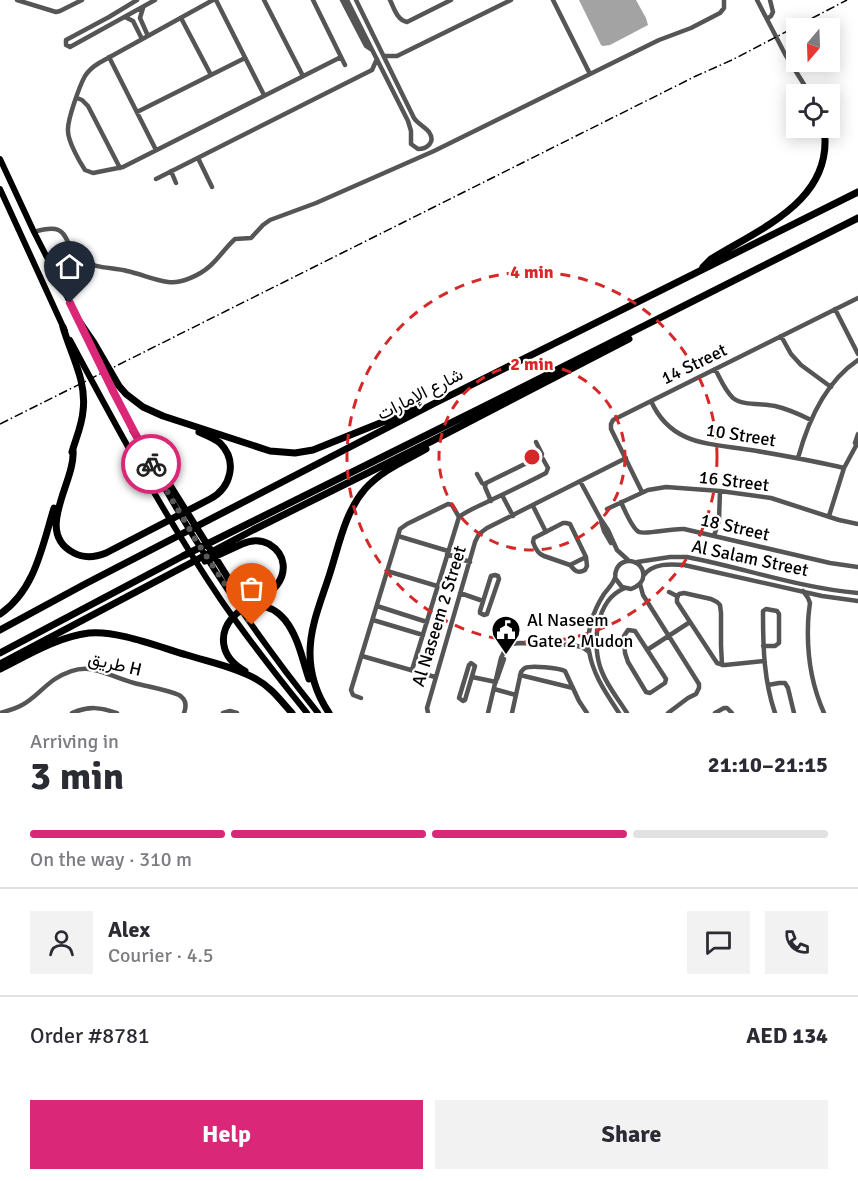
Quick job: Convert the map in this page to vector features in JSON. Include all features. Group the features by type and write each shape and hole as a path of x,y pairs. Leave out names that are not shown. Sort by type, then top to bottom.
{"highway":[{"path":"700,270 711,259 776,221 804,195 815,181 822,165 824,138"},
{"name":"شارع الإمارات","path":"0,630 435,403 858,192"},
{"path":"0,653 183,556 858,218"},
{"path":"0,664 262,525 570,370 682,311 722,287"},
{"path":"73,450 73,463 57,515 57,532 61,542 74,553 84,557 106,553 214,497 226,484 230,472 228,456 222,445 212,438 143,407 126,394 79,321"},
{"path":"0,614 19,597 32,577 82,418 84,393 80,374 63,327"},
{"path":"329,713 318,694 313,677 310,656 311,634 347,522 359,498 372,482 388,469 526,398 570,370"},
{"path":"171,419 264,450 295,453 319,448 384,420 435,403"},
{"path":"126,597 142,592 190,567 249,541 260,541 271,546 279,554 283,565 279,583 271,591 261,596 249,596 233,586 225,573 156,463 133,431"},
{"path":"298,713 279,693 260,678 240,668 229,657 224,646 224,633 234,615 245,608 262,606 271,609 286,622 294,635 312,687 329,713"},
{"path":"0,669 41,648 65,639 93,633 112,634 251,676 273,691 292,713"}],"main road":[{"path":"0,159 114,393 162,484 243,612 318,713"},
{"path":"0,189 63,327 129,450 220,599 307,713"}],"street":[{"path":"20,0 53,12 82,0"},
{"path":"68,0 72,6"},
{"path":"136,0 110,17 66,40 66,45 70,48 154,0"},
{"path":"264,95 214,0 109,57 90,70 82,81 69,120 68,132 70,141 87,171 93,173 120,168 341,57"},
{"path":"264,0 303,76"},
{"path":"313,0 345,64"},
{"path":"342,0 366,46 372,50"},
{"path":"347,0 408,121 411,144 418,149 426,148 430,144 431,136 415,120 356,0"},
{"path":"390,0 400,18 405,22 451,0"},
{"path":"436,0 439,6"},
{"path":"390,68 397,56 511,0"},
{"path":"553,0 590,74"},
{"path":"34,232 49,228 58,229 76,255 92,265 122,269 163,281 179,282 207,269 235,239 251,238 270,220 316,203 434,151 665,38 691,28 720,13 724,8 724,0"},
{"path":"757,0 804,84"},
{"path":"767,19 773,12 770,0"},
{"path":"143,6 140,18 148,36"},
{"path":"125,17 134,23 141,40"},
{"path":"134,23 140,18"},
{"path":"181,18 211,75"},
{"path":"384,56 397,56"},
{"path":"109,57 156,150"},
{"path":"137,112 245,58"},
{"path":"372,70 377,59"},
{"path":"156,179 372,70 384,73"},
{"path":"77,98 88,106 120,168"},
{"path":"198,158 212,187"},
{"path":"171,171 176,183"},
{"name":"14 Street","path":"642,492 611,429 611,424 617,417 858,298"},
{"path":"835,309 858,354"},
{"path":"782,336 791,354 801,365 831,387"},
{"path":"798,458 811,420 831,387 858,360"},
{"path":"716,369 735,400 780,407 811,420"},
{"name":"10 Street","path":"651,400 670,428 687,438 707,444 748,449 844,468"},
{"path":"829,516 844,468 856,444 857,428"},
{"path":"412,670 459,517 546,472 547,466 541,458 542,454 536,442"},
{"path":"485,485 541,458"},
{"name":"Al Naseem 2 Street","path":"428,713 427,708 435,677 480,534 626,458"},
{"path":"477,474 485,485 491,501"},
{"path":"580,481 619,559 615,578 604,593 591,623 589,639 589,652 598,680 619,713"},
{"name":"16 Street","path":"607,509 642,492 660,487 720,491 771,498 858,524"},
{"path":"714,536 719,520 720,491"},
{"path":"502,495 513,516"},
{"path":"360,698 353,695 351,690 400,529 450,501 459,517"},
{"name":"18 Street","path":"621,502 635,527 642,533 677,529 830,563 858,567"},
{"path":"533,506 546,532"},
{"path":"568,523 571,515"},
{"path":"563,523 572,526 586,557 585,570 577,572 570,565 538,553 533,540 546,532 563,523"},
{"path":"607,532 622,556 642,568 643,578 640,584 631,589 619,584 615,578"},
{"path":"398,536 470,562"},
{"path":"570,565 586,557"},
{"name":"Al Salam Street","path":"632,561 644,562 670,557 687,557 791,581 858,593"},
{"path":"617,567 623,562 632,561"},
{"name":"Al Salam Street","path":"643,578 648,570 655,566 684,565 822,596 858,601"},
{"path":"387,571 437,586"},
{"path":"492,575 498,576 499,579 485,616 480,612 483,601 492,575"},
{"path":"640,584 643,595 699,684 696,694 662,713"},
{"path":"625,588 611,597 603,611 598,628 597,646 599,665 603,674 627,713"},
{"path":"803,591 810,605 807,628 809,659 814,684 824,713"},
{"path":"669,592 677,596"},
{"path":"460,593 483,601"},
{"path":"677,596 684,593 717,602 721,609 722,665"},
{"path":"677,596 677,602 715,661 722,665 764,660"},
{"path":"810,605 822,596"},
{"path":"759,603 765,610 778,612 779,640 777,646 763,646"},
{"path":"377,606 427,622"},
{"path":"765,610 763,614 764,660 775,713"},
{"path":"373,620 423,635"},
{"path":"647,650 690,622"},
{"path":"632,630 635,632 647,650 666,679 665,683 650,693 646,692 626,658 625,632 632,630"},
{"path":"488,713 496,676 508,646 516,643 572,645 582,644 589,639"},
{"path":"572,645 582,647 589,652"},
{"path":"708,650 721,645"},
{"path":"362,656 435,677"},
{"path":"471,663 475,666 472,677 465,700 460,700 465,676 471,663"},
{"path":"520,713 512,712 521,672 527,667 561,669 567,674 587,713"},
{"name":"طريق H","path":"0,713 21,706 63,675 86,668 179,694 186,703 184,713"},
{"path":"520,675 573,688"},
{"path":"472,677 496,680"},
{"path":"768,685 785,683 794,713"},
{"path":"494,688 516,695"},
{"path":"72,713 95,707 117,713"},
{"path":"715,713 727,708 732,713"},
{"path":"671,710 678,713"},
{"path":"223,713 230,711 237,713"}],"shaded area":[{"path":"579,0 636,0 648,25 610,45 603,46"}],"railway":[{"path":"0,424 732,60 847,0"}],"way so far":[{"path":"151,464 197,542 252,625"}],"place":[{"name":"Al Naseem Gate 2 Mudon","path":"506,656"}],"route":[{"path":"70,303 151,464"}]}
